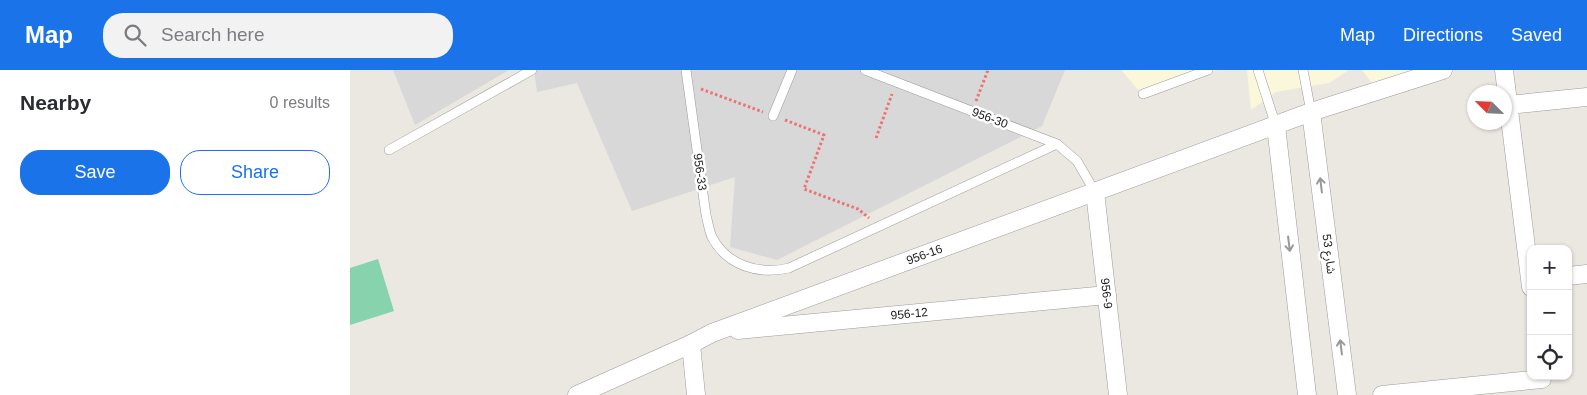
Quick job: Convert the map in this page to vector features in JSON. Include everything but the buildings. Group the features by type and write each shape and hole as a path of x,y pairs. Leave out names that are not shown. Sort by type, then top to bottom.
{"street":[{"name":"956-16","path":"577,395 712,333 1311,112 1443,70"},
{"path":"1504,70 1506,85"},
{"path":"1512,105 1587,97"},
{"name":"شارع 53","path":"1311,112 1347,395"},
{"path":"1276,126 1307,395"},
{"path":"1511,130 1527,258"},
{"name":"956-9","path":"1095,192 1118,395"},
{"path":"1572,276 1587,274"},
{"name":"956-12","path":"712,333 1106,295"},
{"path":"691,344 696,395"},
{"path":"1382,395 1543,384"}],"lane":[{"path":"389,150 532,70"},
{"name":"956-33","path":"686,70 706,215 712,237 722,251 738,263 758,270 776,271 789,268 875,228"},
{"path":"773,116 792,70"},
{"name":"956-30","path":"865,70 1057,144 1078,161 1095,192"},
{"path":"1143,94 1208,70"},
{"path":"1258,70 1276,126"},
{"path":"1303,70 1311,112"},
{"path":"875,228 1057,144"}],"path":[{"path":"973,112 988,70"},
{"path":"876,138 896,82"},
{"path":"688,85 824,134 804,189 858,209 870,219 875,228"}],"shaded area":[{"path":"393,70 509,70 415,125"},
{"path":"534,70 1065,70 1042,126 777,260 730,247 735,177 632,211 577,83 537,92"},
{"path":"1121,70 1218,70 1140,92"},
{"path":"1247,70 1349,70 1329,83 1276,92 1251,110"},
{"path":"1362,70 1421,70 1375,87"}],"green space":[{"path":"378,259 394,311 350,325 350,268"}]}
